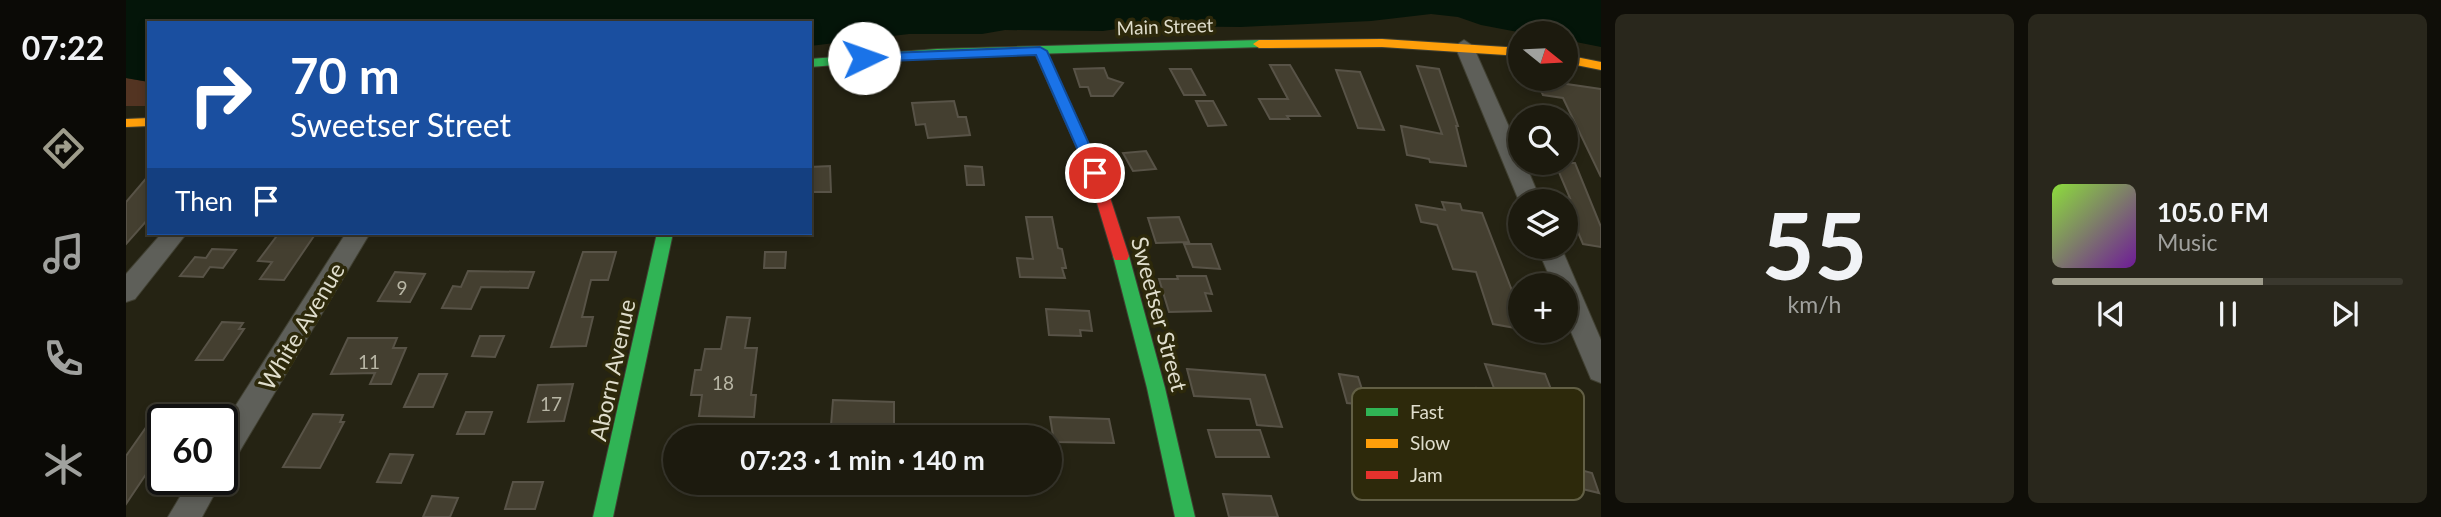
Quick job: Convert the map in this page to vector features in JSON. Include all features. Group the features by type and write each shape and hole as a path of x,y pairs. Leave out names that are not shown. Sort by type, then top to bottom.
{"main road":[{"name":"Main Street","path":"812,63 912,55 1358,42 1508,51"},
{"name":"Sweetser Street","path":"1040,51 1095,173 1110,215 1156,388 1185,517"},
{"path":"1578,61 1601,66"},
{"path":"126,123 147,122"},
{"name":"Aborn Avenue","path":"603,517 665,235"}],"street":[{"path":"1464,46 1525,189"},
{"path":"126,292 173,235"},
{"name":"White Avenue","path":"238,428 357,235"},
{"path":"1578,316 1601,371"},
{"path":"184,517 198,495"}],"shaded area":[{"path":"126,0 1601,0 1601,47 1578,42 1578,21 1508,21 1508,30 1458,17 1431,14 1371,21 1241,27 1137,26 1103,31 1005,30 982,34 909,34 812,46 812,21 147,21 147,82 126,78"},
{"path":"126,78 147,82 147,106 126,106"}],"building":[{"path":"1270,65 1290,65 1320,116 1270,119 1259,99 1288,99"},
{"path":"1417,66 1439,69 1458,126 1466,166 1430,162 1429,159 1407,155 1401,126 1442,134"},
{"path":"1104,68 1108,78 1123,83 1113,96 1091,96 1088,87 1080,87 1074,69"},
{"path":"1170,69 1191,69 1205,95 1184,95"},
{"path":"1336,70 1360,72 1384,130 1358,128"},
{"path":"1578,86 1601,89 1601,177 1578,129 1578,105 1566,105 1563,98 1543,95 1541,91 1578,91"},
{"path":"954,101 958,117 966,117 970,135 928,138 925,124 916,125 912,103"},
{"path":"1196,101 1213,101 1226,125 1208,126"},
{"path":"1146,151 1156,169 1133,171 1123,153"},
{"path":"830,166 831,192 812,192 812,167"},
{"path":"965,166 982,167 984,185 967,185"},
{"path":"1578,170 1601,227 1601,247 1583,244 1578,232 1578,189 1566,189 1560,175 1578,175"},
{"path":"147,177 147,220 126,244 126,202"},
{"path":"1442,202 1460,204 1462,210 1482,213 1508,280 1508,327 1493,324 1476,272 1453,269 1437,225 1421,222 1416,205 1445,210"},
{"path":"1026,217 1052,217 1058,248 1062,249 1065,278 1020,277 1017,258 1033,259"},
{"path":"1179,217 1189,242 1156,243 1148,218"},
{"path":"278,235 315,235 284,280 260,279 272,262 258,261"},
{"path":"1184,244 1211,244 1220,269 1193,267"},
{"path":"212,249 236,250 223,268 210,267 203,277 180,276 195,257 206,258"},
{"path":"583,252 616,252 608,280 591,280 582,317 593,317 586,346 551,347"},
{"path":"765,252 786,252 785,268 764,268"},
{"path":"468,271 534,272 528,288 481,287 471,309 442,308 453,286 461,287"},
{"path":"395,272 425,274 410,302 378,301"},
{"path":"1177,276 1206,276 1212,294 1205,293 1211,311 1169,312 1159,279 1178,279"},
{"path":"1046,309 1089,311 1092,331 1080,330 1081,336 1049,335"},
{"path":"727,317 750,318 745,348 757,348 751,395 756,395 754,417 699,416 702,395 691,395 695,370 701,370 705,349 721,349"},
{"path":"222,322 243,323 239,329 244,329 223,360 196,360"},
{"path":"480,336 504,336 495,357 472,356"},
{"path":"348,338 397,338 393,348 406,348 391,384 370,384 375,373 331,374"},
{"path":"1485,364 1545,374 1550,388 1494,388"},
{"path":"1187,369 1265,375 1282,427 1257,425 1250,399 1194,396"},
{"path":"419,374 447,374 433,407 404,407"},
{"path":"1339,374 1358,377 1362,388 1352,388 1352,404 1347,403"},
{"path":"573,384 564,421 528,422 538,385"},
{"path":"833,400 894,402 894,425 831,425"},
{"path":"466,412 492,412 484,434 457,434"},
{"path":"313,414 343,415 340,422 344,422 320,468 283,467"},
{"path":"1050,417 1109,419 1114,443 1062,442 1062,425 1051,425"},
{"path":"147,426 147,473 126,504 126,456"},
{"path":"1208,430 1260,430 1269,457 1216,457"},
{"path":"390,454 413,455 401,483 377,482"},
{"path":"1584,471 1592,473 1599,493 1584,489"},
{"path":"513,482 543,482 535,509 505,509"},
{"path":"1223,494 1271,496 1278,517 1229,517"},
{"path":"432,496 458,498 450,517 423,517"}],"traffic: fast":[{"path":"812,63 937,53 1259,44"},
{"path":"603,517 665,235"},
{"path":"1121,256 1156,388 1185,517"}],"traffic: slow":[{"path":"1259,44 1382,43 1508,51"},
{"path":"1578,61 1601,66"},
{"path":"126,123 147,122"}],"traffic: jam":[{"path":"1040,51 1095,173 1121,256"}],"route":[{"path":"864,58 1040,51 1095,173"}]}
